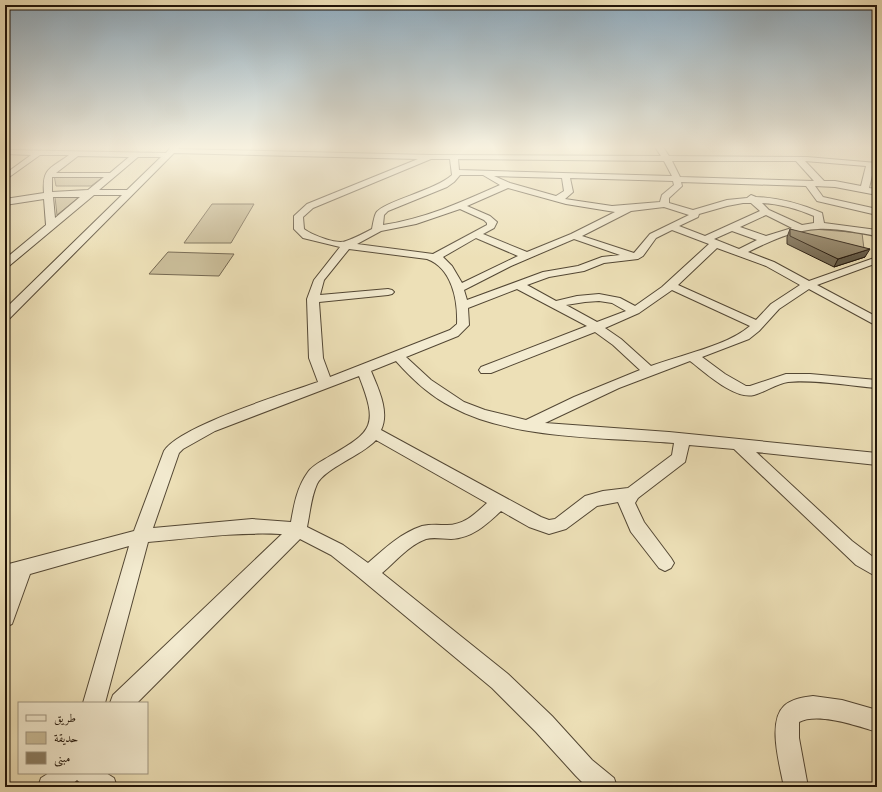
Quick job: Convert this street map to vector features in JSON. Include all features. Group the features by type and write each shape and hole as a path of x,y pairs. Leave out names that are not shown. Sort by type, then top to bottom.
{"street":[{"path":"47,184 51,226"},
{"path":"5,264 101,184"},
{"path":"5,316 139,184"},
{"path":"94,702 141,536 172,451 178,445 210,427 363,370 459,330 463,325 462,306 458,289 449,268 444,262 434,258 348,245 305,236 300,231 298,226 299,216 304,210 360,184"},
{"path":"378,229 380,214 385,209 430,191 443,184"},
{"path":"558,199 569,192 567,184"},
{"path":"664,204 666,197 678,186 678,184"},
{"path":"736,184 766,212 803,229"},
{"path":"809,184 820,199 830,203 877,212"},
{"path":"822,184 847,185 877,192"},
{"path":"864,189 866,184"},
{"path":"326,384 316,358 313,299 319,280 348,245 378,229 410,224 460,206 507,185 558,199 612,209 664,204 694,213 733,202 778,202 803,208 819,215 819,226"},
{"path":"5,201 48,193 130,193"},
{"path":"803,208 830,203"},
{"path":"434,258 491,226 492,222 488,218 460,206"},
{"path":"458,289 527,256 574,236 630,207"},
{"path":"486,370 596,327 648,304 671,286 702,254 712,241 731,227 766,212"},
{"path":"462,306 547,274 580,268 602,260 634,257 653,236 695,215 694,213"},
{"path":"741,252 766,240 819,226 877,233"},
{"path":"672,227 770,264 877,322"},
{"path":"731,227 766,240"},
{"path":"476,234 527,256"},
{"path":"574,236 634,257"},
{"path":"528,425 563,407 746,336 758,326 764,317 779,303 809,285 877,260"},
{"path":"517,285 557,304 596,327 617,342 650,372"},
{"path":"671,286 758,326"},
{"path":"313,299 388,292"},
{"path":"557,304 580,299 604,299 618,302 635,311"},
{"path":"5,300 21,300"},
{"path":"398,355 410,369 434,390 459,405 495,418 528,425 877,458"},
{"path":"692,356 724,379 747,391 751,391 786,378 810,378 877,384"},
{"path":"122,702 298,530 303,510 305,492 313,477 324,468 366,443 375,430 377,415 376,401 363,370"},
{"path":"373,432 535,522 549,527 560,524 591,501 603,497 632,494"},
{"path":"665,563 638,528 626,502 632,494 679,458 682,448 682,439"},
{"path":"739,445 846,546 862,560 877,569"},
{"path":"368,574 411,538 422,533 435,530 462,531 475,525 499,502"},
{"path":"5,573 141,536 252,526 280,527 298,530 337,550 500,681 544,724 584,768 605,787"},
{"path":"5,618 23,568"},
{"path":"796,787 787,733 788,721 791,714 802,708 838,709 877,721"},
{"path":"50,787 67,774"},
{"path":"87,774 105,787"}],"green space":[{"path":"56,184 94,184 91,186 56,186"},
{"path":"55,197 79,197 57,215"},
{"path":"212,204 254,204 231,243 184,243"},
{"path":"813,229 862,233 865,257 793,234"},
{"path":"168,252 234,254 219,276 149,274"}],"building":[{"path":"790,229 870,249 838,259 790,236"}]}
